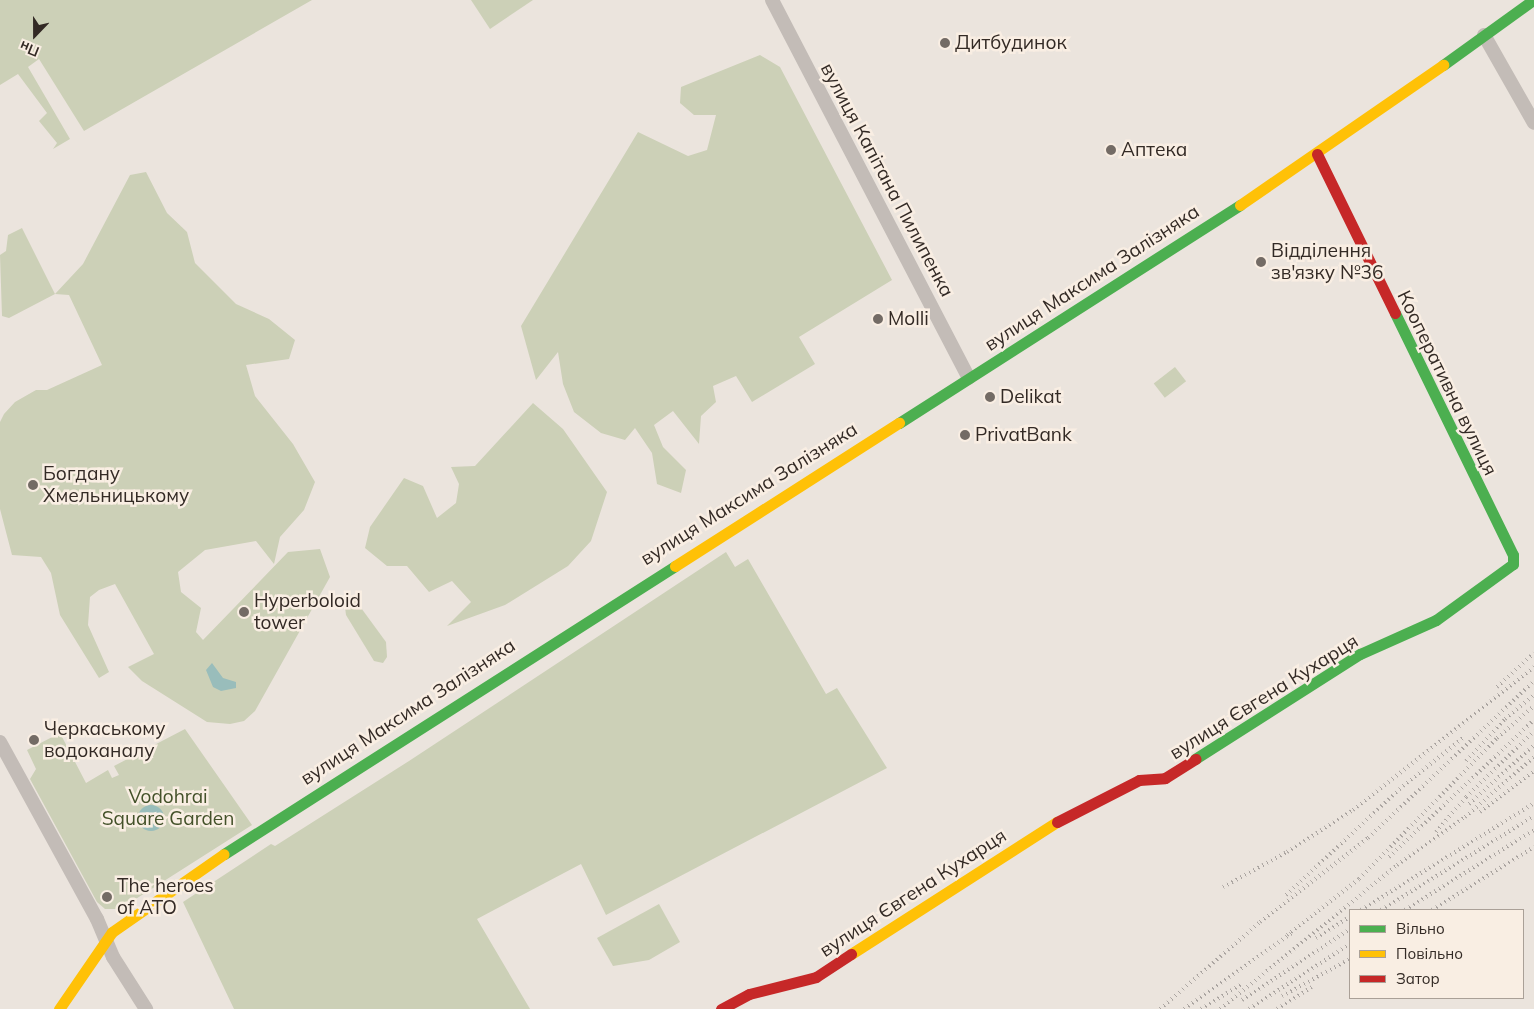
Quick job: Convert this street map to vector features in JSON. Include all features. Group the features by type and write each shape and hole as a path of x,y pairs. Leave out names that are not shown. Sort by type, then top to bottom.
{"main road":[{"name":"вулиця Максима Залізняка","path":"59,1009 106,940 140,910 255,832 969,378 1317,154 1533,0"},
{"name":"Кооперативна вулиця","path":"1317,154 1494,519"},
{"name":"вулиця Євгена Кухарця","path":"722,1009 749,994 816,977 1040,831 1139,780 1165,778 1360,654 1436,620 1513,564 1513,555 1494,519"}],"street":[{"name":"вулиця Капітана Пилипенка","path":"772,0 969,378"},
{"path":"1484,35 1534,123"},
{"path":"0,742 106,940 146,1009"}],"green space":[{"path":"0,0 312,0 84,131 39,59 28,67 70,139 53,149 57,143 39,121 47,113 18,74 0,85"},
{"path":"471,0 533,0 490,29"},
{"path":"760,55 780,67 892,280 799,337 815,364 752,402 736,376 713,386 716,402 701,416 699,444 673,411 654,425 663,447 686,470 681,493 657,484 652,453 635,428 625,440 601,433 574,412 563,384 558,352 536,380 521,326 638,132 688,156 707,150 716,115 694,115 680,103 681,87"},
{"path":"146,172 167,213 187,232 195,263 236,304 269,319 295,340 289,359 246,365 255,396 293,444 315,482 304,510 280,537 274,564 256,541 205,550 178,572 181,592 201,608 196,632 203,640 288,552 320,549 330,577 255,711 244,721 230,724 207,722 142,681 128,667 154,654 115,584 99,590 90,597 88,625 109,672 99,678 60,615 51,573 41,557 12,555 0,509 0,422 4,414 15,402 36,390 47,390 102,365 69,295 55,294 83,264 130,175"},
{"path":"22,228 55,294 9,318 2,316 0,255 6,251 8,235"},
{"path":"1175,367 1186,381 1165,398 1154,384"},
{"path":"533,403 563,429 607,492 591,541 568,566 505,605 447,626 471,602 452,581 429,592 407,566 387,566 365,548 370,527 404,478 423,486 437,518 456,503 459,484 451,467 475,466"},
{"path":"726,552 735,567 748,559 826,694 837,688 887,768 606,915 581,864 477,919 530,1009 234,1009 183,902 271,844 275,846 409,761"},
{"path":"350,600 356,601 386,642 387,657 383,663 374,661 346,615 345,607"},
{"name":"Vodohrai Square Garden","path":"185,729 252,825 120,909 105,909 97,902 30,779 36,769 27,750 60,733 86,783 108,770 112,778 119,775 114,766"},
{"path":"659,904 680,942 649,960 613,966 597,938"}],"water":[{"path":"212,663 223,678 236,682 236,688 221,691 213,687 206,670"},
{"path":"151,805 160,809 164,818 160,827 151,831 142,827 138,818 142,809"}],"railway":[{"path":"1497,687 1534,653"},
{"path":"1223,887 1287,852 1353,810 1534,667"},
{"path":"1160,1009 1260,922 1368,838 1534,681"},
{"path":"1466,761 1505,719 1534,695"},
{"path":"1287,935 1359,879 1497,738 1534,706"},
{"path":"1389,857 1534,720"},
{"path":"1436,832 1466,797 1534,731"},
{"path":"1286,895 1403,786 1463,738"},
{"path":"1469,804 1534,745"},
{"path":"1220,1009 1397,865 1465,817 1534,757"},
{"path":"1480,812 1534,771"},
{"path":"1363,909 1534,803"},
{"path":"1383,909 1534,816"},
{"path":"1407,909 1534,830"},
{"path":"1434,909 1534,847"},
{"path":"1316,938 1349,918"},
{"path":"1242,1000 1349,930"},
{"path":"1184,1009 1293,932"},
{"path":"1249,1009 1349,945"},
{"path":"1282,996 1349,960"},
{"path":"1201,1009 1242,984"},
{"path":"1277,1009 1312,987"}],"traffic: fast":[{"path":"1443,65 1533,0"},
{"path":"899,423 1240,205"},
{"path":"1195,759 1360,654 1436,620 1513,564 1513,555 1395,313"},
{"path":"224,854 675,566"}],"traffic: slow":[{"path":"1240,205 1443,65"},
{"path":"675,566 899,423"},
{"path":"851,954 1057,822"},
{"path":"59,1009 112,932 224,854"}],"traffic: jam":[{"path":"1317,154 1395,313"},
{"path":"1057,822 1139,780 1165,778 1195,759"},
{"path":"721,1009 749,994 816,977 851,954"}],"place":[{"name":"Дитбудинок","path":"945,43"},
{"name":"Аптека","path":"1111,150"},
{"name":"Відділення зв'язку №36","path":"1261,262"},
{"name":"Molli","path":"878,319"},
{"name":"Delikat","path":"990,397"},
{"name":"PrivatBank","path":"965,435"},
{"name":"Богдану Хмельницькому","path":"33,485"},
{"name":"Hyperboloid tower","path":"244,612"},
{"name":"Черкаському водоканалу","path":"34,740"},
{"name":"The heroes of ATO","path":"107,897"}]}
